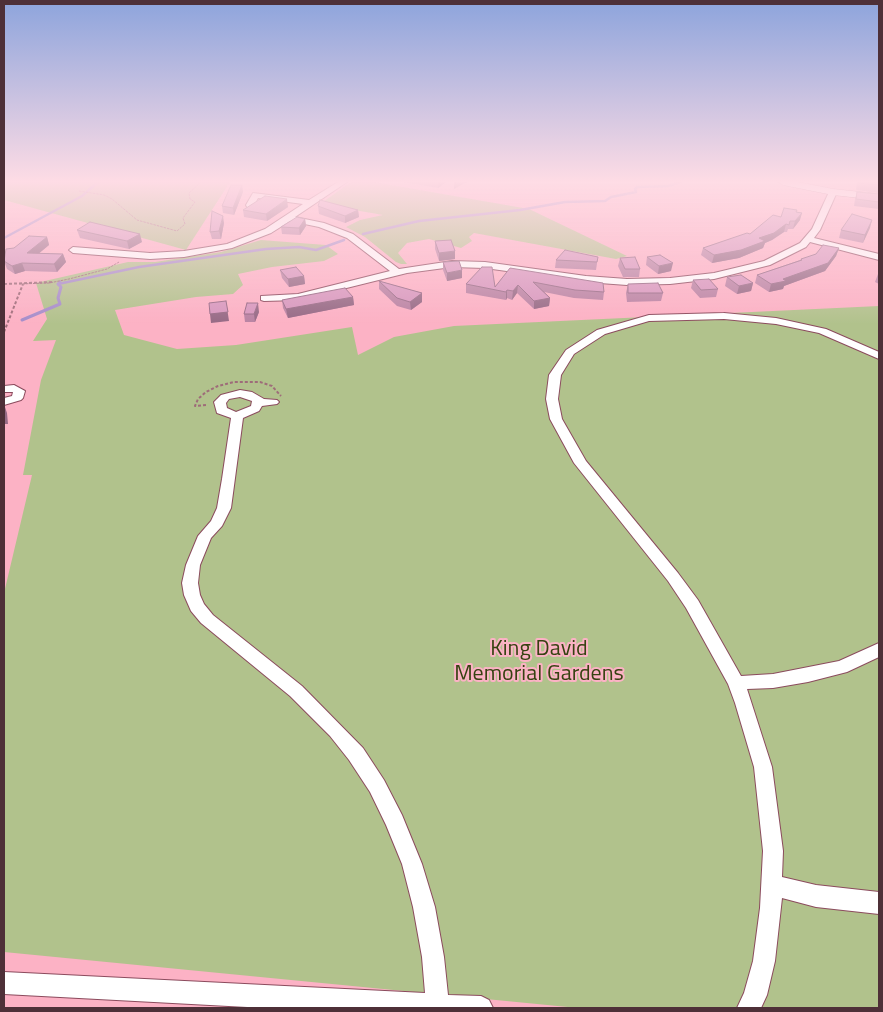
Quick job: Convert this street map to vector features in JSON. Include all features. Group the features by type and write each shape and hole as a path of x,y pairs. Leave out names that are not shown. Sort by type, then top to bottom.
{"street":[{"path":"73,250 126,256 167,256 213,250 256,237 270,229"},
{"path":"332,229 350,236 397,272"},
{"path":"264,298 298,298 397,272 437,265 500,266 604,280 670,281 714,276 752,268 781,257 809,239 816,229"},
{"path":"809,239 879,257"},
{"path":"879,356 822,331 785,322 733,317 666,316 621,324 591,338 570,352 555,375 552,386 553,408 565,437 598,486 650,547 692,604 736,683 773,681 808,675 841,667 866,657 879,649"},
{"path":"4,388 14,388 19,391 16,398 4,402"},
{"path":"206,405 220,404 225,398 240,393 254,396 258,399 258,403"},
{"path":"220,404 221,410 237,416 249,412 258,403 273,402"},
{"path":"237,416 230,479 224,508 217,523 205,536 193,565 190,583 192,595 197,607 207,619 296,691 336,731 356,754 377,786 406,847 424,907 433,957 437,1005"},
{"path":"4,983 482,1008"}],"lane":[{"path":"736,683 763,767 773,851 771,908 764,961 749,1008"},
{"path":"772,885 816,896 879,903"}],"path":[{"path":"4,284 49,283 107,269 125,259 126,256"},
{"path":"4,332 23,284"}],"green space":[{"path":"110,229 199,229 186,250"},
{"path":"350,229 571,229 627,256 616,259 474,233 469,237 472,241 461,248 429,239 407,243 398,253 407,264 401,264 365,237"},
{"name":"King David Memorial Gardens","path":"261,240 326,245 338,254 324,261 272,267 238,274 243,285 233,294 196,297 115,310 124,335 177,349 236,345 352,327 358,355 394,337 454,326 879,306 879,1008 578,1008 4,952 4,593 32,475 23,475 41,380 56,340 33,341 47,319 36,283 128,262 155,262 221,252"}],"building":[{"path":"120,229 140,234 127,241 77,230"},
{"path":"210,229 219,229 219,231 210,232"},
{"path":"756,229 779,229 759,238 765,241 741,250 714,255 703,248 747,233 750,234"},
{"path":"842,229 868,229 865,235"},
{"path":"29,236 47,237 27,253 63,254 54,264 22,263 12,266 4,261 6,249 14,248"},
{"path":"451,240 455,251 439,253 435,241"},
{"path":"823,245 839,248 828,263 783,279 786,281 771,284 757,275 816,254"},
{"path":"565,250 598,257 597,262 556,260"},
{"path":"660,255 673,263 659,266 647,257"},
{"path":"635,257 640,269 625,269 620,258"},
{"path":"459,261 462,270 447,273 443,262"},
{"path":"296,267 304,276 288,279 280,270"},
{"path":"482,267 492,267 495,287 510,268 603,283 604,292 575,290 533,282 550,298 534,301 518,285 513,291 507,290 506,292 466,284"},
{"path":"741,275 753,283 739,286 727,277"},
{"path":"709,279 718,289 701,290 693,280"},
{"path":"379,281 422,293 410,302 397,298"},
{"path":"658,283 663,293 628,293 628,284"},
{"path":"345,288 353,297 286,309 282,300"},
{"path":"226,301 228,312 210,314 209,303"},
{"path":"247,303 258,303 254,314 244,314"}],"waterway":[{"path":"4,238 20,229"},
{"path":"363,234 384,229"},
{"path":"58,284 139,267 266,249 299,247 316,250 344,240"},
{"path":"22,320 60,304 58,298 61,287 58,284"}]}
